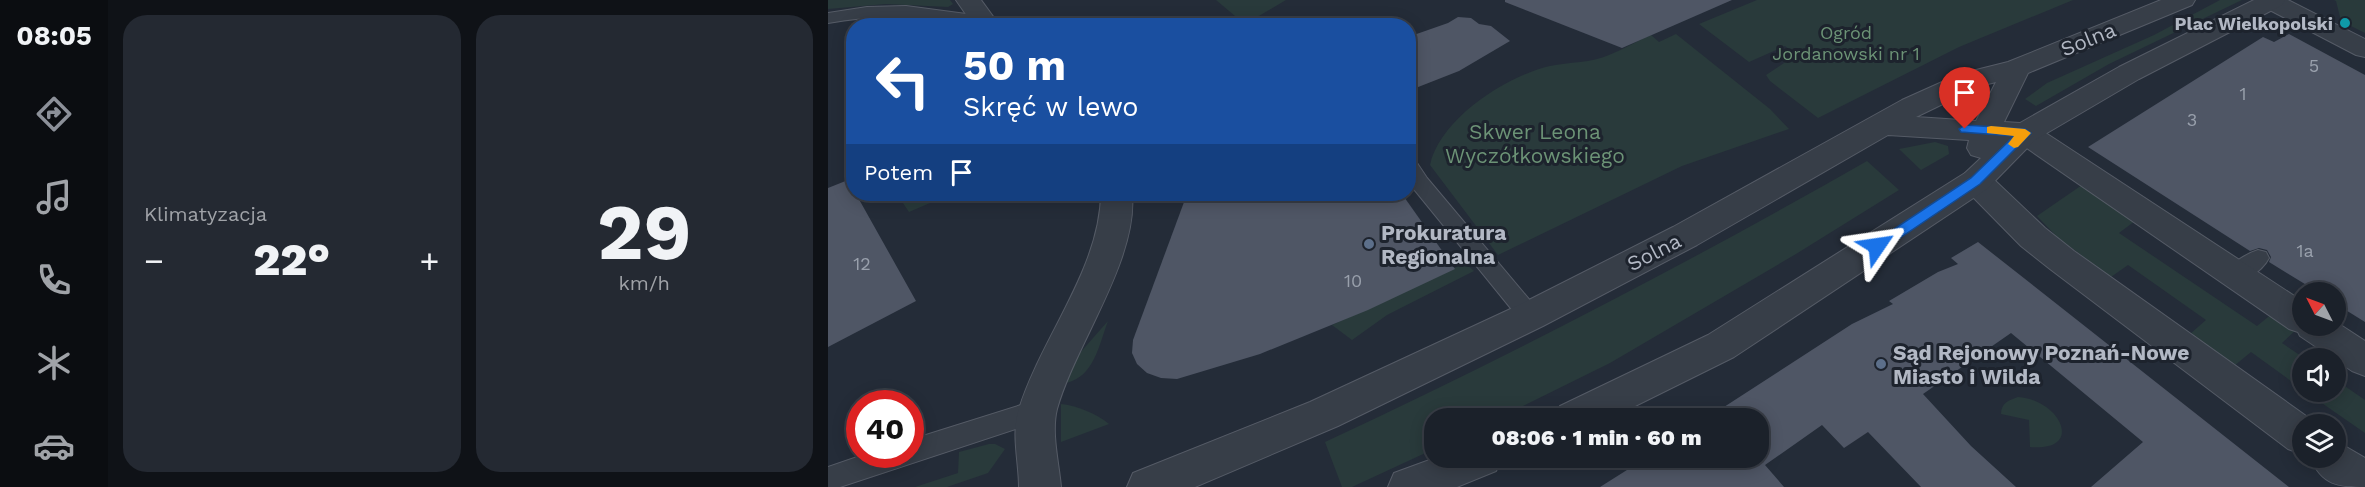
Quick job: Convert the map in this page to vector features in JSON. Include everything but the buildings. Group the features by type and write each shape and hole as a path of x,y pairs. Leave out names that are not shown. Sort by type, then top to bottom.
{"street":[{"name":"Solna","path":"1148,487 1324,414 1530,316 1685,236 1912,107 1970,80 2017,68 2153,6 2183,0"},
{"path":"1594,408 1721,346 1976,181 2025,133 2129,73 2272,0 2365,49"},
{"path":"1976,181 1986,129 2017,68"},
{"path":"1883,125 2025,133 2247,266 2292,309"},
{"path":"1976,181 2033,237 2062,260 2292,429"},
{"path":"1040,487 1037,411 1111,237 1119,201"},
{"path":"2328,336 2365,360"},
{"path":"2345,468 2365,482"},
{"path":"1409,487 1473,469"}],"lane":[{"path":"828,18 902,11 979,15"},
{"path":"1416,177 1530,316"},
{"path":"924,447 1037,411"},
{"path":"828,479 861,468"}],"green space":[{"path":"828,0 950,0 953,4 948,7 886,4 828,9"},
{"path":"1216,0 1286,0 1255,18 1231,18 1235,16"},
{"name":"Ogród Jordanowski nr 1","path":"1757,0 2073,0 1959,47 1818,118 1770,81 1766,75 1796,55 1785,46 1749,62 1699,24"},
{"path":"2220,0 2242,0 2109,64 2036,106 2025,99 2047,83 2154,35"},
{"path":"2334,0 2365,0 2365,33 2341,21"},
{"name":"Skwer Leona Wyczółkowskiego","path":"1676,34 1770,109 1789,129 1682,166 1498,255 1430,165 1436,148 1447,132 1477,102 1514,79 1550,66 1602,58 1651,35 1659,42"},
{"path":"1935,142 1948,146 1949,154 1921,170 1899,149"},
{"path":"1867,161 1899,190 1796,254 1610,363 1519,408 1424,408 1424,454 1352,487 1342,487 1325,442 1463,376 1734,235"},
{"path":"2082,185 2135,221 2119,233 2257,326 2273,313 2292,326 2292,334 2282,343 2292,350 2292,382 2251,352 2234,366 2190,334 2206,320 2128,265 2111,277 2058,238 2037,216"},
{"path":"902,201 935,201 909,212"},
{"path":"1465,263 1474,271 1387,315 1352,340 1332,325"},
{"path":"1108,321 1098,350 1089,367 1075,380 1066,383 1079,354"},
{"path":"2346,387 2365,400 2365,433 2346,420 2346,414 2338,414 2320,402 2346,402"},
{"path":"2018,397 2033,400 2055,415 2061,425 2062,434 2057,442 2047,446 2030,447 2029,420 2001,414 2004,405"},
{"path":"1061,404 1086,411 1109,424 1061,442"},
{"path":"989,444 1005,449 988,473 947,487 915,487 958,473 959,452"}],"slow traffic":[{"path":"1991,130 2025,133 2014,144"}],"place":[{"name":"Plac Wielkopolski","path":"2345,23"},
{"name":"Prokuratura Regionalna","path":"1369,244"},
{"name":"Sąd Rejonowy Poznań-Nowe Miasto i Wilda","path":"1881,364"}],"route":[{"path":"1877,246 1976,181 2025,133 1965,129"}]}
